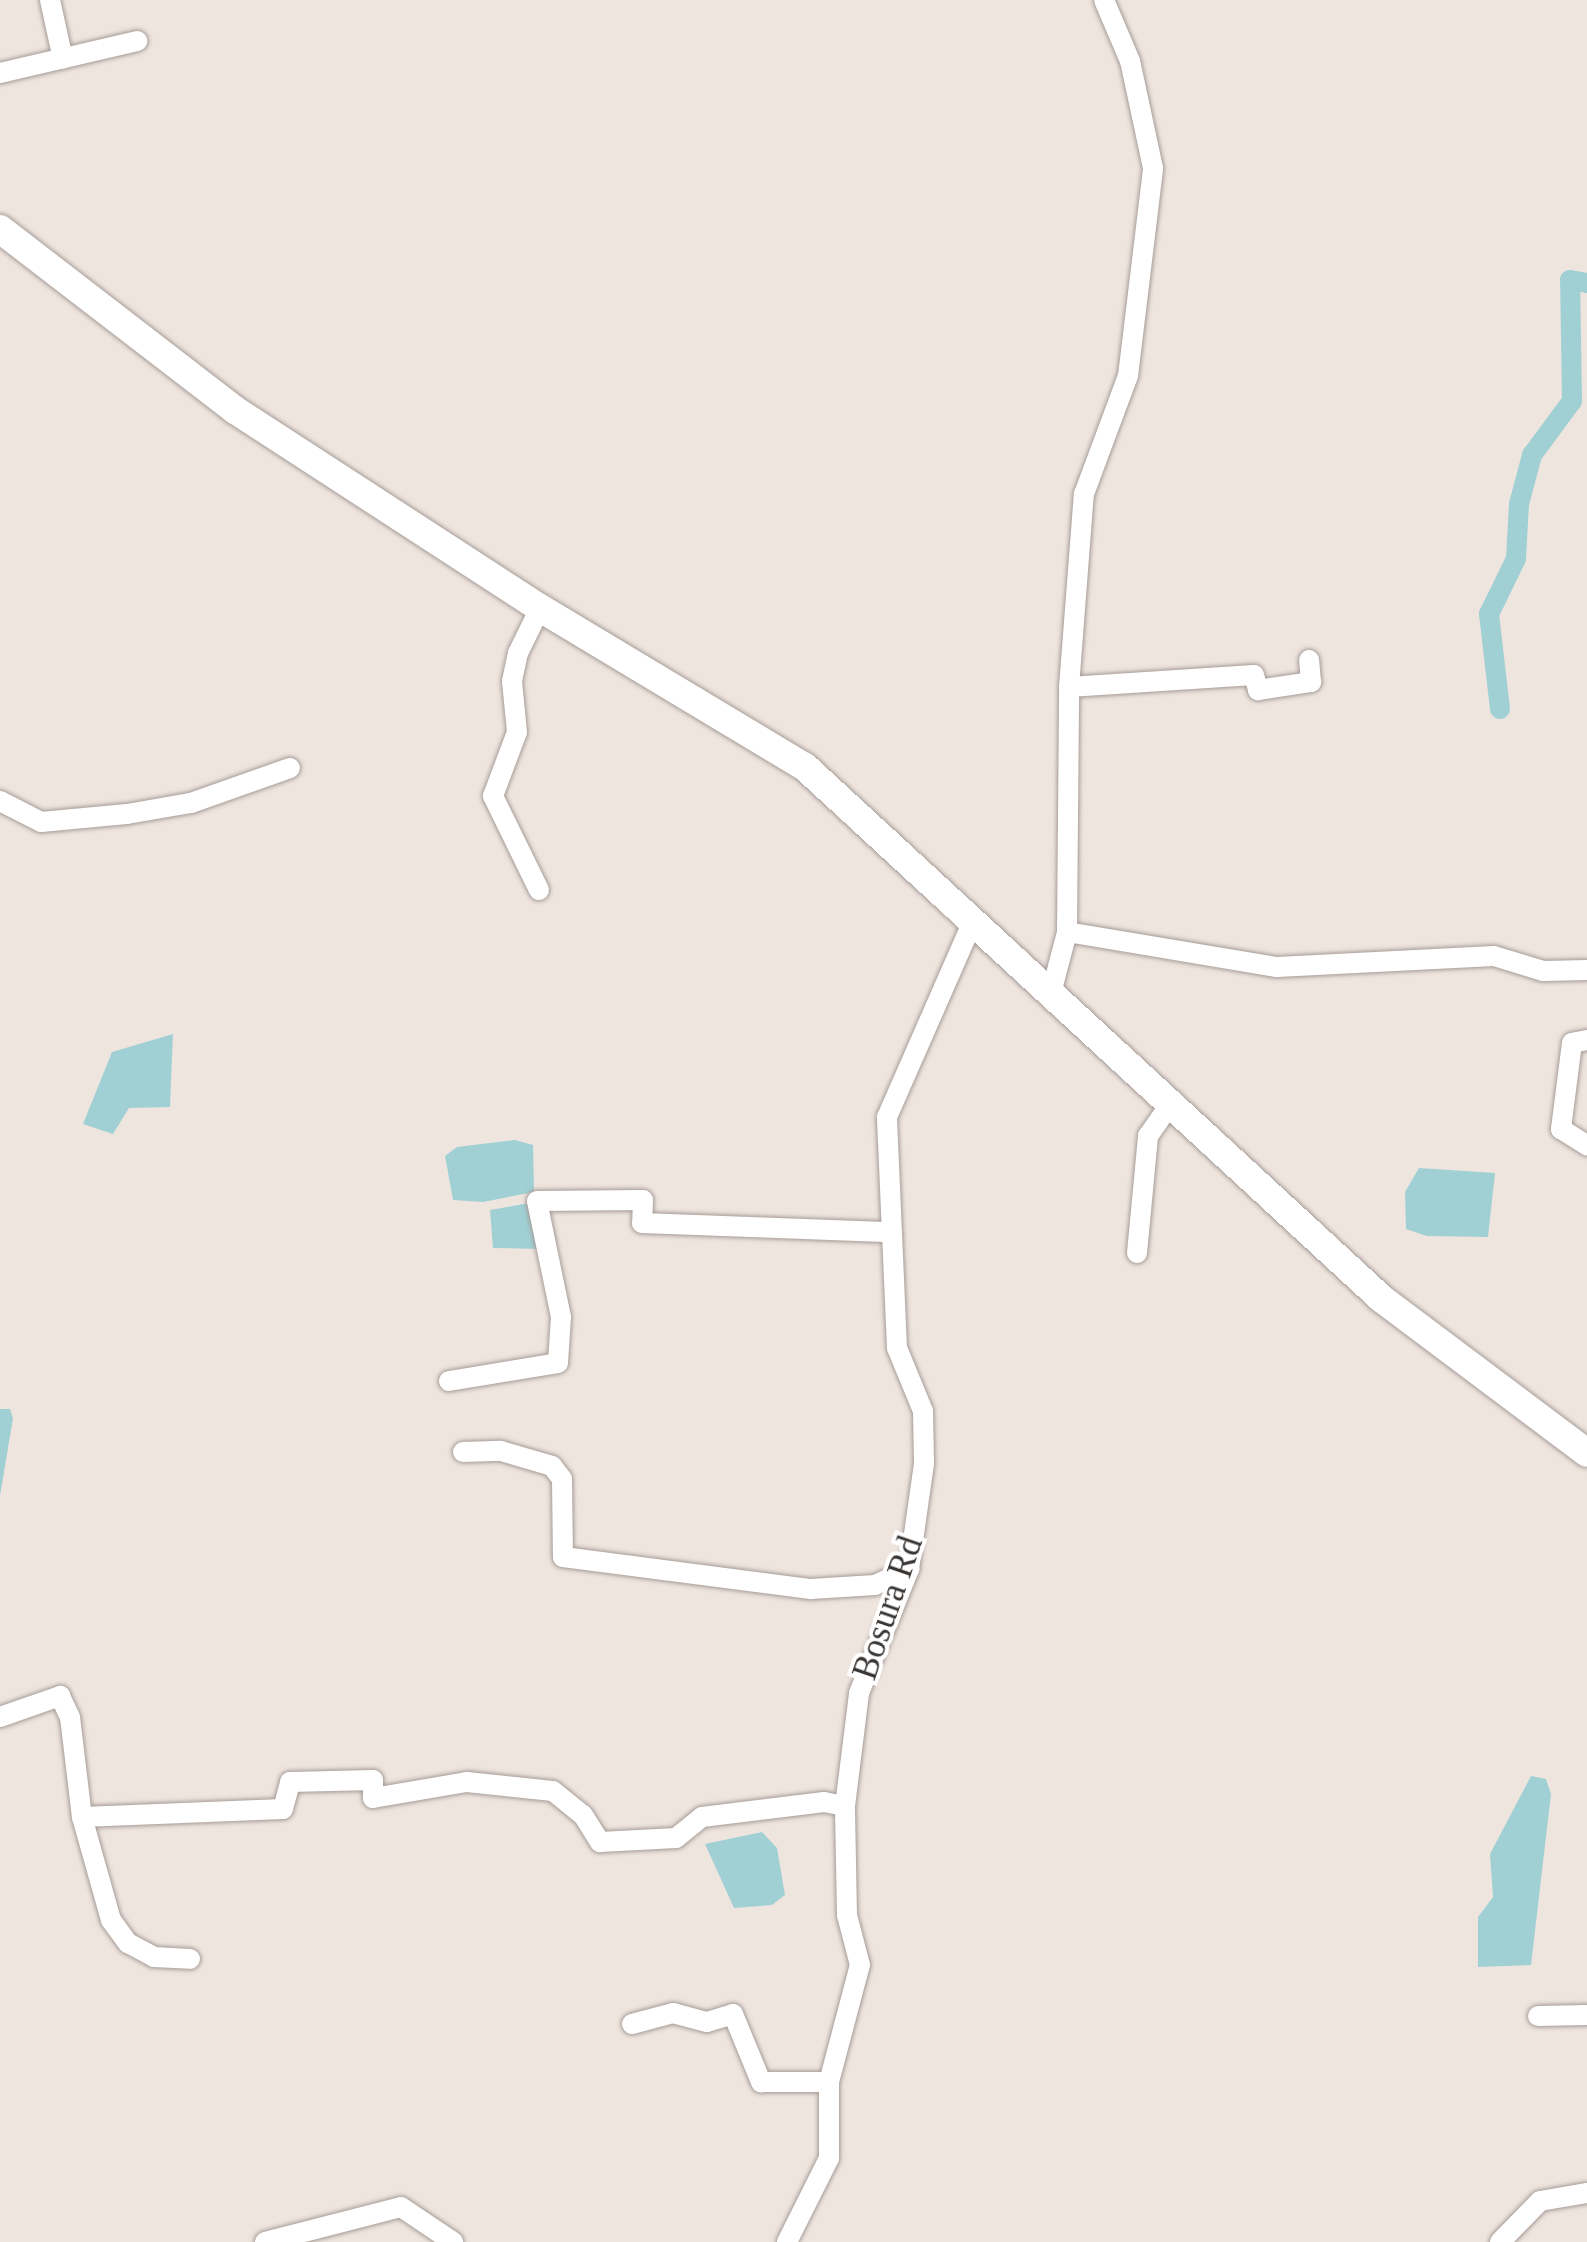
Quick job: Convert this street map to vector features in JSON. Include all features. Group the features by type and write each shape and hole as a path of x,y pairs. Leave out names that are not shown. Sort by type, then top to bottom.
{"main road":[{"path":"0,229 235,410 540,608 805,767 973,921 1050,998 1382,1299 1587,1453"}],"street":[{"path":"50,0 62,59"},
{"path":"1050,998 1067,932 1070,687 1084,494 1128,376 1153,168 1130,61 1104,0"},
{"path":"0,74 137,41"},
{"path":"539,890 493,796 516,732 512,681 518,653 540,608"},
{"path":"1070,687 1254,675 1258,690 1311,682 1309,660"},
{"path":"0,802 41,822 128,814 191,802 290,768"},
{"name":"Bosura Rd","path":"788,2242 829,2158 829,2082 860,1965 847,1915 846,1806 859,1693 909,1569 924,1463 923,1411 897,1348 891,1097 973,921"},
{"path":"1067,932 1277,967 1494,956 1542,971 1587,970"},
{"path":"1587,1040 1572,1043 1562,1129 1587,1145"},
{"path":"1137,1253 1148,1136 1169,1106"},
{"path":"449,1380 558,1363 560,1317 536,1201 644,1200 642,1223 892,1232"},
{"path":"463,1452 501,1451 552,1466 562,1479 563,1558 811,1589 875,1585 909,1569"},
{"path":"0,1717 60,1696 70,1717 82,1817 111,1920 128,1943 154,1957 190,1959"},
{"path":"82,1817 283,1809 290,1782 373,1780 373,1798 467,1782 553,1791 583,1815 600,1842 676,1838 702,1817 824,1802 846,1806"},
{"path":"632,2024 673,2013 707,2022 733,2014 760,2082 829,2082"},
{"path":"1538,2016 1587,2014"},
{"path":"1500,2242 1540,2201 1587,2194"},
{"path":"265,2242 402,2207 454,2242"}],"water":[{"path":"173,1034 170,1107 129,1108 113,1134 83,1124 112,1052"},
{"path":"515,1140 533,1145 534,1192 483,1202 453,1200 445,1156 457,1147"},
{"path":"1419,1168 1495,1173 1488,1237 1427,1236 1406,1229 1405,1192"},
{"path":"530,1203 541,1249 493,1248 490,1210"},
{"path":"0,1409 10,1409 13,1418 0,1496"},
{"path":"1531,1776 1546,1779 1551,1794 1531,1965 1478,1967 1478,1917 1493,1897 1490,1854"},
{"path":"762,1832 777,1848 785,1895 772,1905 734,1908 705,1844"}],"waterway":[{"path":"1500,709 1489,614 1516,559 1519,504 1532,455 1572,401 1570,280 1587,283"}]}
